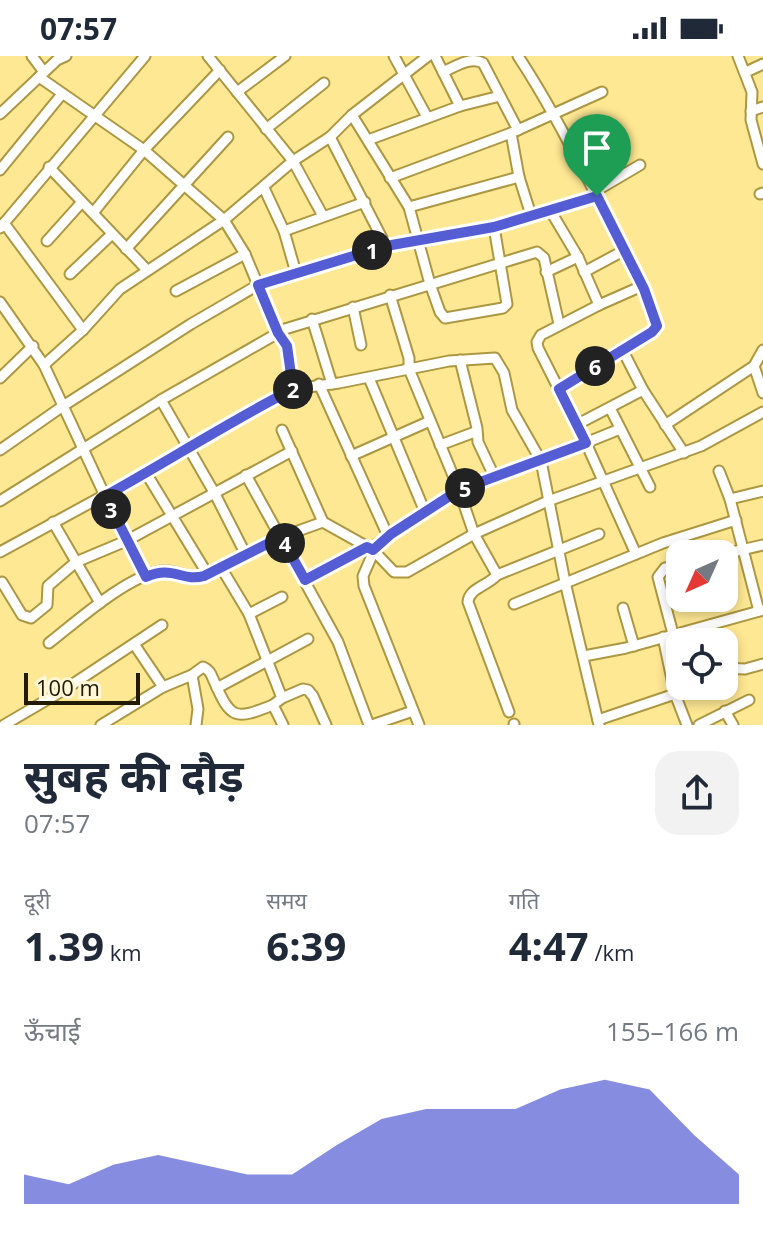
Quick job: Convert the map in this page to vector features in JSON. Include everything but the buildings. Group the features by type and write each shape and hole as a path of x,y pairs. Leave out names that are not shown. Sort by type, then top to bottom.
{"street":[{"path":"32,56 42,74 62,94 144,150 224,220 245,254 278,333 287,346 293,389"},
{"path":"0,114 57,60 66,56"},
{"path":"83,330 2,226 145,56"},
{"path":"209,56 293,161 323,216"},
{"path":"237,92 285,56"},
{"path":"394,56 427,117"},
{"path":"44,365 83,330 120,289 224,220 293,161 330,137 352,115 428,56"},
{"path":"435,56 460,106"},
{"path":"518,56 554,114 625,250 657,326 559,389"},
{"path":"738,56 752,92 751,111 763,164"},
{"path":"443,72 471,59 483,63 515,131 519,177 531,215"},
{"path":"746,72 763,64"},
{"path":"93,213 144,150 220,70"},
{"path":"266,129 324,83"},
{"path":"390,178 515,131 602,92"},
{"path":"0,170 62,94"},
{"path":"368,140 460,106 500,96"},
{"path":"751,111 763,107"},
{"path":"352,115 409,207 430,284 445,318 503,308 508,300 494,227"},
{"path":"126,249 228,137"},
{"path":"330,137 386,246"},
{"path":"0,450 191,324 258,285 386,246 494,227 550,210 596,194 640,165"},
{"path":"49,167 147,270"},
{"path":"409,207 519,177"},
{"path":"264,188 284,231 296,273"},
{"path":"47,241 82,202"},
{"path":"284,231 365,202"},
{"path":"550,210 578,257 599,305"},
{"path":"70,274 112,234"},
{"path":"584,272 625,250"},
{"path":"0,501 161,400 278,333 312,319 537,252 544,258 559,324"},
{"path":"176,291 245,254"},
{"path":"546,272 578,257"},
{"path":"636,554 537,342 541,335 559,324 642,286"},
{"path":"390,295 409,358 409,369 474,534 497,575"},
{"path":"0,302 44,365 126,541 146,577"},
{"path":"353,307 361,345"},
{"path":"0,319 8,311"},
{"path":"312,319 332,384"},
{"path":"0,378 33,346"},
{"path":"622,349 643,390 684,453"},
{"path":"665,425 754,366 763,350"},
{"path":"0,552 293,389 487,356 500,363 512,410 541,461 565,582 599,723 666,697"},
{"path":"460,360 477,428 475,432 494,476"},
{"path":"754,366 763,393"},
{"path":"369,378 425,512"},
{"path":"319,384 388,536"},
{"path":"576,425 643,390"},
{"path":"161,400 246,555"},
{"path":"610,408 650,487"},
{"path":"282,430 323,522 370,549 394,572 400,573 434,558 474,534 548,501 684,453 722,436 763,412"},
{"path":"351,456 430,421"},
{"path":"305,580 370,549 459,490 620,429"},
{"path":"440,445 475,432"},
{"path":"1,581 22,615 31,618 47,605 47,592 52,582 76,562 126,541 292,451"},
{"path":"694,628 761,610 730,499 719,471"},
{"path":"146,473 208,575"},
{"path":"246,475 338,642 371,725 413,711"},
{"path":"730,499 763,491"},
{"path":"514,604 636,554 736,520"},
{"path":"53,522 100,603"},
{"path":"49,643 100,603 146,577 160,571 180,573 195,579 208,575 281,537 323,522"},
{"path":"509,712 468,602 473,592 497,575 599,534"},
{"path":"738,551 763,545"},
{"path":"370,549 363,576 364,586 419,725"},
{"path":"666,568 658,577 667,628"},
{"path":"222,569 249,614 282,698"},
{"path":"249,614 282,597"},
{"path":"623,608 634,646"},
{"path":"4,725 162,625"},
{"path":"584,656 666,636"},
{"path":"217,688 308,639"},
{"path":"134,644 163,687"},
{"path":"738,669 763,664"},
{"path":"101,725 163,687 206,667 226,705 239,715 245,716 273,705 303,689 313,696 326,725"},
{"path":"192,675 198,709 196,725"},
{"path":"677,700 687,725"},
{"path":"699,725 749,700"},
{"path":"273,705 283,725"},
{"path":"725,711 733,725"}],"route":[{"path":"597,196 644,289 657,326 656,330 559,389 586,443 459,490 391,534 373,550 367,547 305,580 281,537 222,569 195,579 180,573 160,571 146,577 105,496 293,389 287,346 278,333 258,285 386,246 494,227 597,196"}]}
